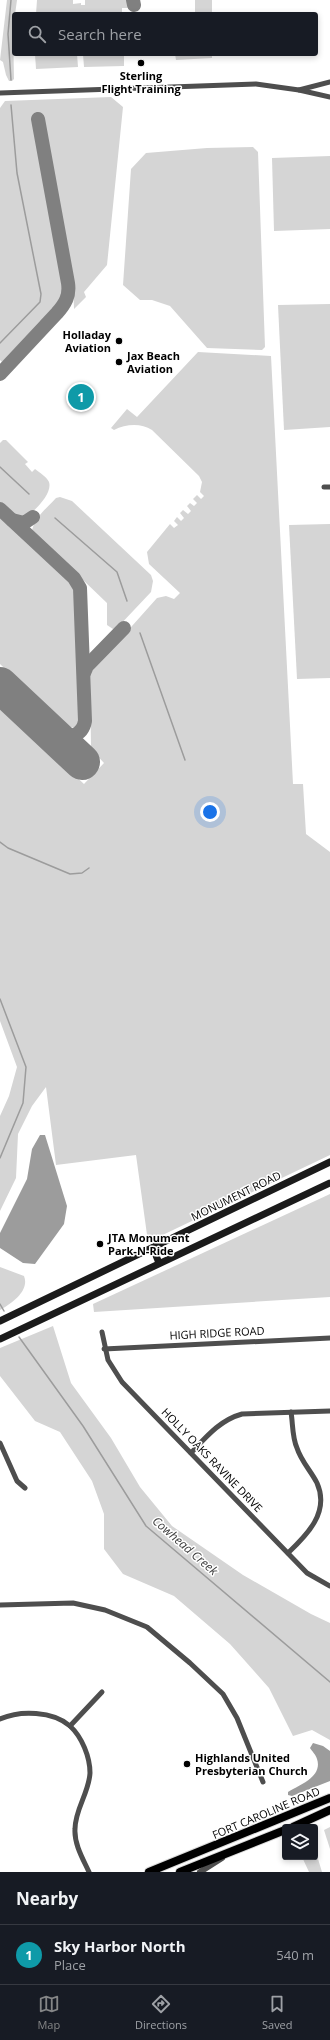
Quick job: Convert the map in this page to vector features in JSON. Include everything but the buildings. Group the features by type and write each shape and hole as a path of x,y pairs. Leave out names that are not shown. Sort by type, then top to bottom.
{"main road":[{"name":"MONUMENT ROAD","path":"0,1321 330,1162"},
{"path":"0,1338 330,1183"},
{"path":"153,1248 159,1263"},
{"name":"FORT CAROLINE ROAD","path":"149,1872 330,1798"},
{"name":"FORT CAROLINE ROAD","path":"300,1824 330,1810"},
{"name":"FORT CAROLINE ROAD","path":"230,1852 282,1831"},
{"path":"173,1872 207,1855 210,1848"},
{"path":"180,1872 230,1852"}],"street":[{"path":"299,90 330,82"},
{"path":"0,93 256,84 299,90 330,97"},
{"name":"HOLLY OAKS RAVINE DRIVE","path":"102,1332 104,1349 108,1360 122,1382 307,1573 330,1586"},
{"name":"HIGH RIDGE ROAD","path":"104,1349 330,1338"},
{"path":"191,1453 223,1422 234,1416 330,1411"},
{"path":"288,1553 312,1530 319,1514 321,1501 318,1484 297,1449 291,1412"},
{"path":"0,1443 17,1481 25,1488"},
{"path":"0,1605 73,1602 100,1609 147,1627 190,1662 223,1694 237,1718 263,1782"},
{"path":"70,1726 102,1692"},
{"path":"0,1720 13,1715 38,1714 50,1716 70,1726 82,1744 89,1762 89,1784 74,1830 76,1842 89,1872"},
{"name":"FORT CAROLINE ROAD","path":"200,1872 230,1852"}],"shaded area":[{"path":"7,0 17,0 15,12 12,12 12,56 14,56 14,79 12,81 9,81 3,62 0,60"},
{"path":"37,0 73,0 73,4 81,3 81,5 85,5 85,0 129,0 129,8 122,8 122,12 36,12"},
{"path":"195,0 212,0 212,12 195,12"},
{"path":"35,56 77,56 78,67 36,69"},
{"path":"83,56 124,56 124,66 84,67"},
{"path":"175,56 212,56 212,58 176,60"},
{"path":"111,97 123,107 107,265 84,292 86,297 74,309 73,282 41,118 33,119 56,237 66,305 64,312 49,329 40,321 2,362 0,360 0,108 5,101"},
{"path":"253,147 258,152 265,347 262,350 207,348 170,306 152,300 140,300 123,285 131,169 146,153 207,148"},
{"path":"330,156 330,229 274,231 272,158"},
{"path":"330,304 330,427 284,430 278,305"},
{"path":"198,352 271,356 293,784 303,784 306,834 330,852 330,1155 148,1242 136,1155 56,1165 46,1087 32,1106 18,1134 16,1178 0,1211 0,1116 9,1096 17,1067 0,1021 0,705 84,784 104,763 91,749 90,673 157,598 166,596 174,599 180,593 149,564 147,552 170,524 174,528 178,525 174,521 177,517 181,521 184,518 180,513 183,510 188,514 191,511 187,506 190,503 194,506 197,503 193,499 197,495 201,499 204,496 200,492 202,482 199,476 152,430 138,425 123,426 114,430 111,428 127,409 137,417"},
{"path":"3,440 6,440 28,462 25,464 32,472 35,469 49,482 48,492 41,503 24,518 15,517 0,503 0,443"},
{"path":"60,497 72,501 151,575 153,581 151,592 117,628 113,629 107,625 107,603 32,531 35,522 41,513 56,498"},
{"path":"0,515 71,582 75,588 81,722 76,727 68,728 0,664"},
{"path":"330,524 330,678 297,679 289,525"},
{"path":"40,1135 45,1135 67,1206 64,1224 35,1264 23,1263 0,1248 0,1233 27,1179 32,1149"},
{"path":"330,1194 330,1297 94,1312 93,1304"},
{"path":"0,1267 24,1276 25,1282 22,1292 14,1301 0,1310"},
{"path":"53,1326 71,1383 111,1438 140,1487 172,1526 243,1575 311,1614 330,1623 330,1740 312,1730 293,1736 269,1688 230,1644 174,1596 123,1574 104,1549 104,1514 92,1481 60,1432 35,1421 0,1376 0,1348"},
{"path":"313,1743 323,1746 330,1751 330,1781 292,1796 288,1795 288,1792 309,1780 317,1771 317,1759 310,1748"},
{"path":"330,1827 330,1849 324,1830"},
{"path":"318,1859 322,1872 309,1872 303,1860"}],"waterway":[{"path":"11,0 8,34 11,80"},
{"path":"0,343 40,302 41,294 17,173 11,105"},
{"path":"0,467 29,494"},
{"path":"55,518 117,572 127,601"},
{"path":"140,633 185,760"},
{"name":"Cowhead Creek","path":"0,842 8,848 70,874 82,873 89,868"},
{"name":"Cowhead Creek","path":"0,999 26,1067 23,1103 0,1158"},
{"name":"Cowhead Creek","path":"0,1304 4,1311"},
{"name":"Cowhead Creek","path":"19,1337 83,1426 146,1526 330,1682"}],"taxiway":[{"path":"133,0 134,5"},
{"path":"0,374 60,310 65,303 68,292 68,283 38,119"},
{"path":"0,509 74,578 80,588 85,721 81,731 74,735 54,735"},
{"path":"12,520 24,523 33,517"},
{"path":"84,673 87,666 124,628"}],"runway":[{"path":"0,685 82,762"}],"place":[{"name":"Sterling Flight Training","path":"141,63"},
{"name":"Holladay Aviation","path":"119,341"},
{"name":"Jax Beach Aviation","path":"119,362"},
{"name":"Sky Harbor North","path":"81,397"},
{"name":"JTA Monument Park-N-Ride","path":"100,1244"},
{"name":"Highlands United Presbyterian Church","path":"187,1764"}]}
